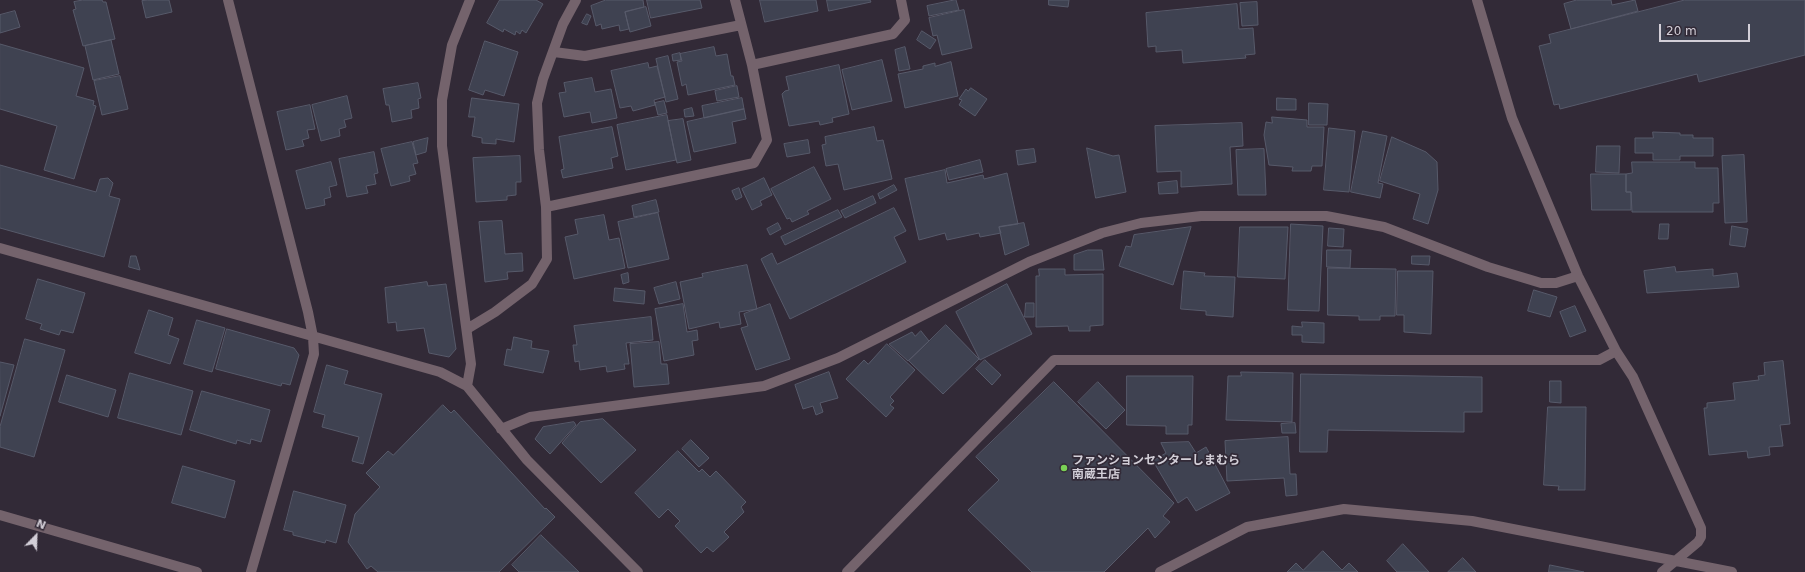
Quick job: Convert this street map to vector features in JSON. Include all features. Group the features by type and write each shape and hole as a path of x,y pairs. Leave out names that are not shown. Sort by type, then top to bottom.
{"street":[{"path":"228,0 313,337 314,354 251,572"},
{"path":"467,386 471,364 442,146 442,100 452,45 470,0"},
{"path":"467,330 496,312 532,284 547,259 546,207 539,150 537,103 543,79 563,24 576,0"},
{"path":"546,207 754,164 767,140 752,65 740,25 735,0"},
{"path":"752,65 893,34 905,20 901,0"},
{"path":"1477,0 1512,118 1578,276 1616,351 1633,378 1701,528 1701,537 1676,562 1662,572"},
{"path":"554,52 585,56 740,25"},
{"path":"501,429 530,417 764,386 838,358 1029,262 1102,233 1141,223 1201,216 1326,216 1384,227 1488,267 1541,283 1556,283 1578,276"},
{"path":"0,248 440,372 467,386 527,460 638,572"},
{"path":"847,572 1054,360 1599,360 1616,351"},
{"path":"1160,572 1247,527 1344,509 1472,521 1732,572"},
{"path":"0,515 197,572"}],"building":[{"path":"83,0 102,0 103,2 106,2 115,39 83,46 73,10 76,9 74,2"},
{"path":"169,0 172,12 146,18 142,1"},
{"path":"500,0 536,0 543,4 526,33 522,30 520,34 516,31 515,35 504,29 503,32 487,23"},
{"path":"606,0 643,0 644,7 625,12 629,29 620,31 619,25 602,29 601,24 596,26 591,6"},
{"path":"647,0 700,0 702,8 651,18"},
{"path":"760,0 816,0 818,11 765,22"},
{"path":"827,0 870,0 871,2 829,11"},
{"path":"956,0 959,10 929,16 927,6"},
{"path":"1049,0 1069,0 1068,7 1049,5"},
{"path":"1577,0 1611,0 1612,5 1635,0 1638,11 1571,29 1564,4"},
{"path":"1685,0 1805,0 1805,55 1699,82 1697,74 1560,109 1559,104 1554,105 1539,46 1551,43 1549,35"},
{"path":"1257,2 1258,25 1242,26 1240,3"},
{"path":"1237,4 1239,29 1253,28 1255,54 1245,55 1246,58 1183,63 1182,50 1156,52 1156,46 1148,47 1146,13"},
{"path":"646,7 651,26 630,32 625,12"},
{"path":"964,10 972,48 942,55 937,35 933,36 929,18"},
{"path":"15,11 20,27 0,33 0,15"},
{"path":"587,14 591,16 587,25 582,23"},
{"path":"922,31 936,40 930,49 917,40"},
{"path":"111,40 119,74 93,80 85,46"},
{"path":"485,41 518,52 504,96 485,90 483,95 469,90"},
{"path":"0,44 84,68 76,96 94,101 93,105 96,106 74,179 44,170 57,126 0,109"},
{"path":"714,47 716,56 727,54 731,76 733,76 735,85 688,95 686,84 682,86 677,62 682,61 680,54"},
{"path":"905,47 910,69 899,71 895,50"},
{"path":"680,53 681,60 673,61 672,55"},
{"path":"668,56 678,99 666,102 656,59"},
{"path":"882,60 892,101 852,110 842,70"},
{"path":"951,62 958,96 905,108 898,74 923,69 923,66 935,63 935,66"},
{"path":"648,63 649,68 657,66 665,97 654,100 655,105 633,111 631,106 620,108 611,71"},
{"path":"839,65 849,114 832,118 833,122 820,125 819,121 789,126 782,94 789,90 786,77"},
{"path":"120,76 128,109 102,115 94,81"},
{"path":"592,78 595,92 611,89 617,118 592,123 590,112 564,117 559,93 566,92 564,83"},
{"path":"418,83 421,98 418,99 419,108 411,110 412,118 392,122 389,105 386,105 383,89"},
{"path":"737,86 739,97 717,101 715,91"},
{"path":"971,88 987,99 975,116 959,105 962,100 959,99 966,89 968,91"},
{"path":"347,96 352,118 344,120 346,127 339,129 340,136 321,141 312,105"},
{"path":"472,98 519,104 514,142 496,139 496,144 482,143 482,138 472,136 475,117 469,117"},
{"path":"742,98 744,109 704,118 702,106"},
{"path":"1277,98 1296,99 1296,110 1277,110"},
{"path":"664,101 667,113 658,115 655,103"},
{"path":"1309,103 1328,104 1327,125 1309,125"},
{"path":"310,105 315,129 307,130 309,138 302,140 304,146 286,150 277,112"},
{"path":"692,108 694,116 685,117 684,110"},
{"path":"744,109 746,119 732,122 736,143 694,152 687,122"},
{"path":"667,115 676,160 626,170 617,125"},
{"path":"1272,117 1307,120 1307,127 1324,127 1322,166 1312,166 1311,171 1292,171 1293,167 1269,165 1264,135 1266,122 1272,123"},
{"path":"683,119 691,160 677,163 668,121"},
{"path":"1242,123 1243,146 1230,147 1232,184 1181,187 1181,171 1157,172 1155,126"},
{"path":"612,127 618,156 611,158 613,168 563,178 561,170 564,169 559,137"},
{"path":"874,127 877,141 883,140 892,179 844,190 838,164 826,166 822,145 826,144 825,137"},
{"path":"1329,128 1355,131 1349,192 1324,190"},
{"path":"1363,131 1387,136 1378,183 1383,184 1380,198 1351,192"},
{"path":"1653,132 1680,133 1680,135 1693,135 1693,138 1713,138 1713,156 1680,156 1680,160 1653,160 1653,153 1635,153 1635,138 1653,138"},
{"path":"1392,137 1426,152 1437,162 1438,190 1428,224 1413,219 1420,194 1380,181"},
{"path":"428,138 426,152 416,155 413,142"},
{"path":"808,140 810,153 787,157 784,144"},
{"path":"412,142 418,163 413,164 416,174 409,176 410,181 391,186 381,149"},
{"path":"1597,146 1620,146 1619,173 1596,172"},
{"path":"1087,148 1113,156 1119,155 1126,192 1096,198"},
{"path":"1034,149 1036,162 1018,165 1016,151"},
{"path":"1264,149 1266,195 1238,195 1236,150"},
{"path":"374,152 378,173 374,174 376,184 366,186 368,193 347,197 339,159"},
{"path":"1744,155 1747,222 1725,223 1722,156"},
{"path":"520,156 521,182 516,182 516,195 507,196 507,200 476,202 473,158"},
{"path":"980,160 983,172 949,180 946,169"},
{"path":"331,162 337,185 329,187 331,197 324,199 325,205 306,209 296,171"},
{"path":"1632,162 1695,162 1695,168 1718,168 1719,203 1713,203 1713,212 1632,212 1631,192 1626,192 1626,174 1632,173"},
{"path":"0,165 96,192 100,179 108,178 113,183 109,196 120,199 104,257 0,228"},
{"path":"814,167 831,199 807,211 809,214 792,222 790,218 787,219 771,189"},
{"path":"945,170 947,183 983,175 984,179 1007,173 1018,224 999,227 1001,233 980,237 979,233 947,240 945,233 919,240 905,179"},
{"path":"1591,174 1626,174 1626,192 1631,192 1631,210 1592,210"},
{"path":"764,178 772,195 760,201 762,205 752,210 742,189"},
{"path":"1177,181 1178,193 1159,194 1158,183"},
{"path":"894,185 897,190 880,199 878,194"},
{"path":"739,188 742,197 736,200 732,191"},
{"path":"873,196 876,203 845,218 841,211"},
{"path":"656,200 659,212 634,217 632,206"},
{"path":"894,208 906,231 894,237 906,262 790,319 761,259 772,253 777,264"},
{"path":"838,210 842,217 785,245 781,237"},
{"path":"658,213 669,259 628,268 618,222"},
{"path":"604,215 609,240 619,238 625,268 574,279 565,237 578,234 575,220"},
{"path":"502,221 505,254 522,253 523,271 507,272 508,279 485,282 479,222"},
{"path":"778,223 781,229 770,235 767,229"},
{"path":"1024,223 1029,245 1005,255 999,227"},
{"path":"1291,224 1323,226 1319,311 1288,310"},
{"path":"1660,224 1669,224 1668,239 1659,239"},
{"path":"1732,226 1748,229 1745,247 1730,245"},
{"path":"1191,227 1173,285 1119,266 1126,246 1131,247 1134,235"},
{"path":"1240,227 1288,227 1285,279 1238,277"},
{"path":"1329,228 1344,229 1343,247 1328,246"},
{"path":"1088,250 1102,250 1104,270 1074,270 1074,255"},
{"path":"1327,250 1351,250 1350,268 1327,267"},
{"path":"131,256 136,256 140,270 129,267"},
{"path":"1412,256 1430,256 1429,265 1412,264"},
{"path":"747,265 757,309 739,312 741,324 720,328 719,322 689,329 680,282 703,277 702,274"},
{"path":"1675,267 1676,272 1713,269 1713,276 1737,273 1739,287 1647,293 1644,271"},
{"path":"1328,268 1396,269 1395,316 1380,316 1380,320 1359,320 1359,316 1328,315"},
{"path":"1039,269 1065,269 1065,275 1103,274 1103,325 1090,326 1090,331 1069,331 1068,326 1036,327 1036,276 1039,276"},
{"path":"1184,271 1205,273 1204,276 1235,277 1233,317 1206,315 1206,311 1181,309"},
{"path":"1398,271 1433,271 1431,334 1404,332 1404,315 1397,315"},
{"path":"628,273 629,282 623,284 621,275"},
{"path":"38,279 85,293 73,333 61,330 59,335 40,329 42,324 26,319"},
{"path":"427,282 428,286 446,284 456,349 449,357 429,353 424,328 397,331 396,322 388,323 385,288"},
{"path":"676,282 680,299 659,304 654,288"},
{"path":"1007,284 1032,334 980,360 956,312"},
{"path":"615,288 645,291 644,304 614,301"},
{"path":"1534,290 1557,297 1550,317 1528,311"},
{"path":"1026,303 1034,303 1034,317 1025,317"},
{"path":"683,304 687,332 697,330 698,340 692,341 694,355 664,361 655,309"},
{"path":"770,304 790,359 756,370 741,328 748,326 744,314"},
{"path":"1575,306 1586,331 1570,337 1560,312"},
{"path":"149,310 173,318 168,335 179,339 170,364 135,353"},
{"path":"651,317 653,340 626,343 629,364 624,364 625,369 607,372 606,366 580,370 579,361 575,362 573,345 577,345 574,326"},
{"path":"197,320 225,328 212,372 184,364"},
{"path":"1302,322 1324,323 1324,343 1302,342 1302,335 1292,335 1292,326 1302,327"},
{"path":"946,325 979,359 943,394 909,361"},
{"path":"227,329 294,348 299,355 290,385 282,383 281,386 216,369"},
{"path":"921,331 929,341 908,361 889,344 912,332 915,336"},
{"path":"514,337 532,341 531,348 549,351 543,373 504,365 507,349 511,350"},
{"path":"25,339 65,350 34,457 0,447 0,427"},
{"path":"659,342 661,364 667,364 669,384 634,387 630,344"},
{"path":"887,344 915,370 890,397 894,401 890,405 894,408 886,417 846,379 864,360 868,364"},
{"path":"985,360 1001,375 992,385 976,369"},
{"path":"1783,361 1790,424 1780,425 1783,446 1769,447 1770,455 1748,458 1747,451 1709,455 1704,408 1707,408 1707,403 1735,400 1733,383 1759,380 1758,376 1765,375 1764,363"},
{"path":"0,362 14,365 0,416"},
{"path":"327,365 348,371 344,384 382,394 363,464 352,461 359,437 322,427 325,415 314,412"},
{"path":"829,372 838,398 820,403 823,412 816,415 813,406 803,409 795,385"},
{"path":"1241,372 1293,373 1292,422 1226,420 1228,376 1241,376"},
{"path":"130,373 193,391 181,435 118,418"},
{"path":"1301,374 1482,377 1482,412 1464,412 1464,432 1328,430 1327,452 1300,452"},
{"path":"67,375 116,390 108,417 59,402"},
{"path":"1127,376 1193,376 1192,425 1188,425 1188,434 1166,434 1166,426 1127,425"},
{"path":"1550,381 1561,381 1561,403 1550,402"},
{"name":"ファンションセンターしまむら 南蔵王店","path":"1054,382 1174,503 1163,516 1170,522 1155,538 1148,528 1104,572 1032,572 968,510 999,480 976,457"},
{"path":"1098,382 1125,410 1106,429 1078,402"},
{"path":"202,391 270,410 261,442 251,439 250,444 237,440 236,444 190,430"},
{"path":"443,405 451,413 454,410 545,509 546,508 555,517 499,572 378,572 371,566 367,569 348,542 355,514 380,487 366,473 388,451 393,455"},
{"path":"1548,407 1586,407 1585,490 1558,490 1559,486 1544,485"},
{"path":"603,419 636,450 601,483 562,443 580,422"},
{"path":"574,422 576,425 550,454 535,439 543,427"},
{"path":"1295,423 1296,433 1282,433 1281,424"},
{"path":"1288,437 1290,474 1296,474 1297,495 1286,496 1284,478 1227,481 1225,441"},
{"path":"691,440 709,458 699,467 682,449"},
{"path":"1189,442 1196,453 1206,447 1230,493 1196,511 1187,497 1178,503 1153,461 1166,453 1161,443"},
{"path":"678,451 699,472 702,469 710,477 716,471 746,502 741,507 744,512 724,532 729,537 713,552 707,547 701,553 675,526 680,521 668,509 659,518 635,493"},
{"path":"183,466 235,481 225,518 172,503"},
{"path":"294,491 346,505 336,543 326,540 325,543 293,535 293,532 284,530"},
{"path":"541,535 579,572 519,572 512,565"},
{"path":"1403,544 1429,572 1397,572 1387,561"},
{"path":"1323,551 1342,570 1349,563 1358,572 1287,572 1296,563 1303,570"},
{"path":"1463,558 1476,572 1448,572"},
{"path":"1550,565 1584,572 1549,572"}],"place":[{"name":"ファンションセンターしまむら 南蔵王店","path":"1064,468"}]}
